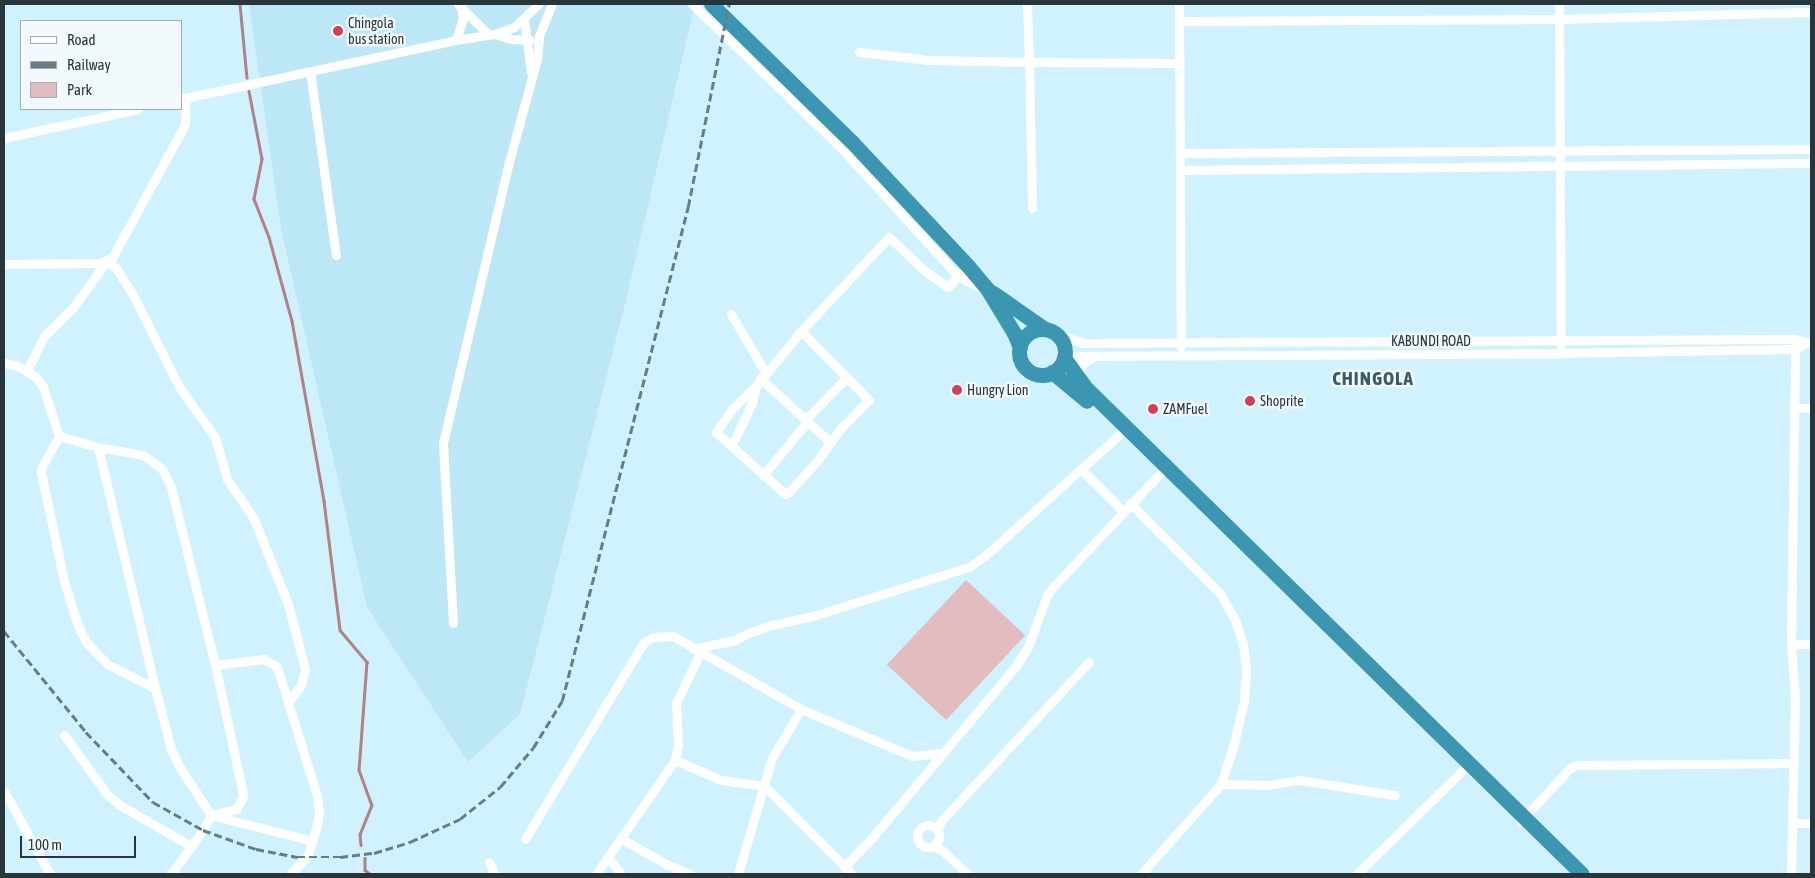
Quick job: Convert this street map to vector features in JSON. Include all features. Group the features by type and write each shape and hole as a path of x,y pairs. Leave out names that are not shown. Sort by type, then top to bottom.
{"highway":[{"path":"712,4 852,142 977,277 989,292 1014,333 1020,347 1022,362 1031,372 1045,374 1052,372 1059,366 1064,357"},
{"path":"989,292 1062,342 1064,357 1080,380 1163,470 1522,820 1582,874"},
{"path":"1020,347 1029,334 1050,332"},
{"path":"1052,372 1078,392 1120,433 1163,470"},
{"path":"1522,820 1570,874"}],"street":[{"path":"27,370 45,335 72,309 107,262 118,251 182,130 185,123 184,98 492,34 514,26 539,4"},
{"path":"692,4 842,149 958,276 989,292"},
{"path":"1027,4 1032,208"},
{"path":"1179,4 1181,355"},
{"path":"1559,4 1561,353"},
{"path":"460,5 492,34 516,40 526,40 539,36"},
{"path":"456,40 461,30 463,18 460,5"},
{"path":"453,623 443,443 531,76 537,60 539,36 550,5"},
{"path":"1180,21 1560,19 1811,12"},
{"path":"524,19 531,76"},
{"path":"516,40 529,55"},
{"path":"859,52 929,60 1180,63"},
{"path":"310,72 336,255"},
{"path":"4,138 133,110"},
{"path":"1181,153 1811,149"},
{"path":"1699,150 1699,164"},
{"path":"1305,152 1306,169"},
{"path":"1436,152 1437,167"},
{"path":"1181,170 1811,163"},
{"path":"801,331 869,400 838,430 818,460 788,493 781,492 732,445 718,435 717,430 732,409 801,331 889,237 926,271 948,286 961,273 977,277"},
{"path":"4,264 48,265 107,262 116,268 133,295 179,387 215,437 227,479 252,517 281,586 294,622 305,669 301,685 288,703"},
{"path":"731,314 760,378 830,442"},
{"name":"KABUNDI ROAD","path":"1050,332 1083,342 1795,339 1809,343"},
{"path":"1791,874 1794,823 1795,698 1791,644 1795,339"},
{"path":"1438,341 1438,353"},
{"name":"KABUNDI ROAD","path":"1064,357 1795,349 1809,343"},
{"path":"1080,380 1081,364 1094,357"},
{"path":"4,363 27,370 37,378 43,387 59,436 41,472 64,581 78,626 86,642 107,664 155,688"},
{"path":"763,475 807,420 847,377"},
{"path":"732,445 752,402 760,378"},
{"path":"1795,408 1811,408"},
{"path":"698,649 735,640 771,625 810,617 970,567 985,556 1120,433"},
{"path":"59,436 98,447 143,455 162,469 177,503 215,665 243,797 236,809 211,815 203,830 171,874"},
{"path":"98,447 155,688 171,749 179,766 211,815 313,841"},
{"path":"1080,470 1123,511"},
{"path":"675,760 721,780 764,786 846,871 941,753 1016,666 1028,647 1047,595 1053,587 1163,470"},
{"path":"1130,503 1221,596 1235,620 1241,637 1246,671 1244,702 1234,747 1222,784 1141,874"},
{"path":"525,839 644,642 653,637 666,635 679,639 801,709 912,756 941,753"},
{"path":"1791,644 1811,644"},
{"path":"596,874 675,760 678,744 676,703 698,649"},
{"path":"215,665 264,659 276,666 317,796 319,812 313,841 307,857 290,874"},
{"path":"932,846 938,834 941,821 1089,662"},
{"path":"738,874 764,786 780,742 801,709"},
{"path":"64,735 107,794 118,804 191,846"},
{"path":"1522,820 1570,768 1577,765 1794,762"},
{"path":"1357,874 1467,765"},
{"path":"1222,784 1268,785 1299,780 1395,795"},
{"path":"4,793 50,874"},
{"path":"941,821 919,829 917,838 923,846 932,846 942,850 968,874"},
{"path":"1794,823 1811,823"},
{"path":"929,824 938,834 942,850"},
{"path":"622,838 666,864 690,874"},
{"path":"608,857 621,874"},
{"path":"489,862 494,874"}],"shaded area":[{"path":"249,4 695,4 626,300 520,714 468,762 367,607 281,229"}],"green space":[{"path":"966,580 1025,635 946,720 887,665"}],"waterway":[{"path":"240,4 247,78"},
{"path":"249,91 262,159 254,199 269,237 292,321 324,501 340,630 367,662 359,770 372,805 360,834 361,845"},
{"path":"365,858 365,870 370,874"}],"railway":[{"path":"4,631 86,732 153,802 203,830 256,849 297,857 340,857 374,853 410,842 460,819 500,787 533,748 562,701 688,207 729,4"}],"place":[{"name":"Chingola bus station","path":"338,31"},
{"name":"Hungry Lion","path":"957,390"},
{"name":"Shoprite","path":"1250,401"},
{"name":"ZAMFuel","path":"1153,409"}],"district":[{"name":"CHINGOLA","path":"1373,379"}]}
